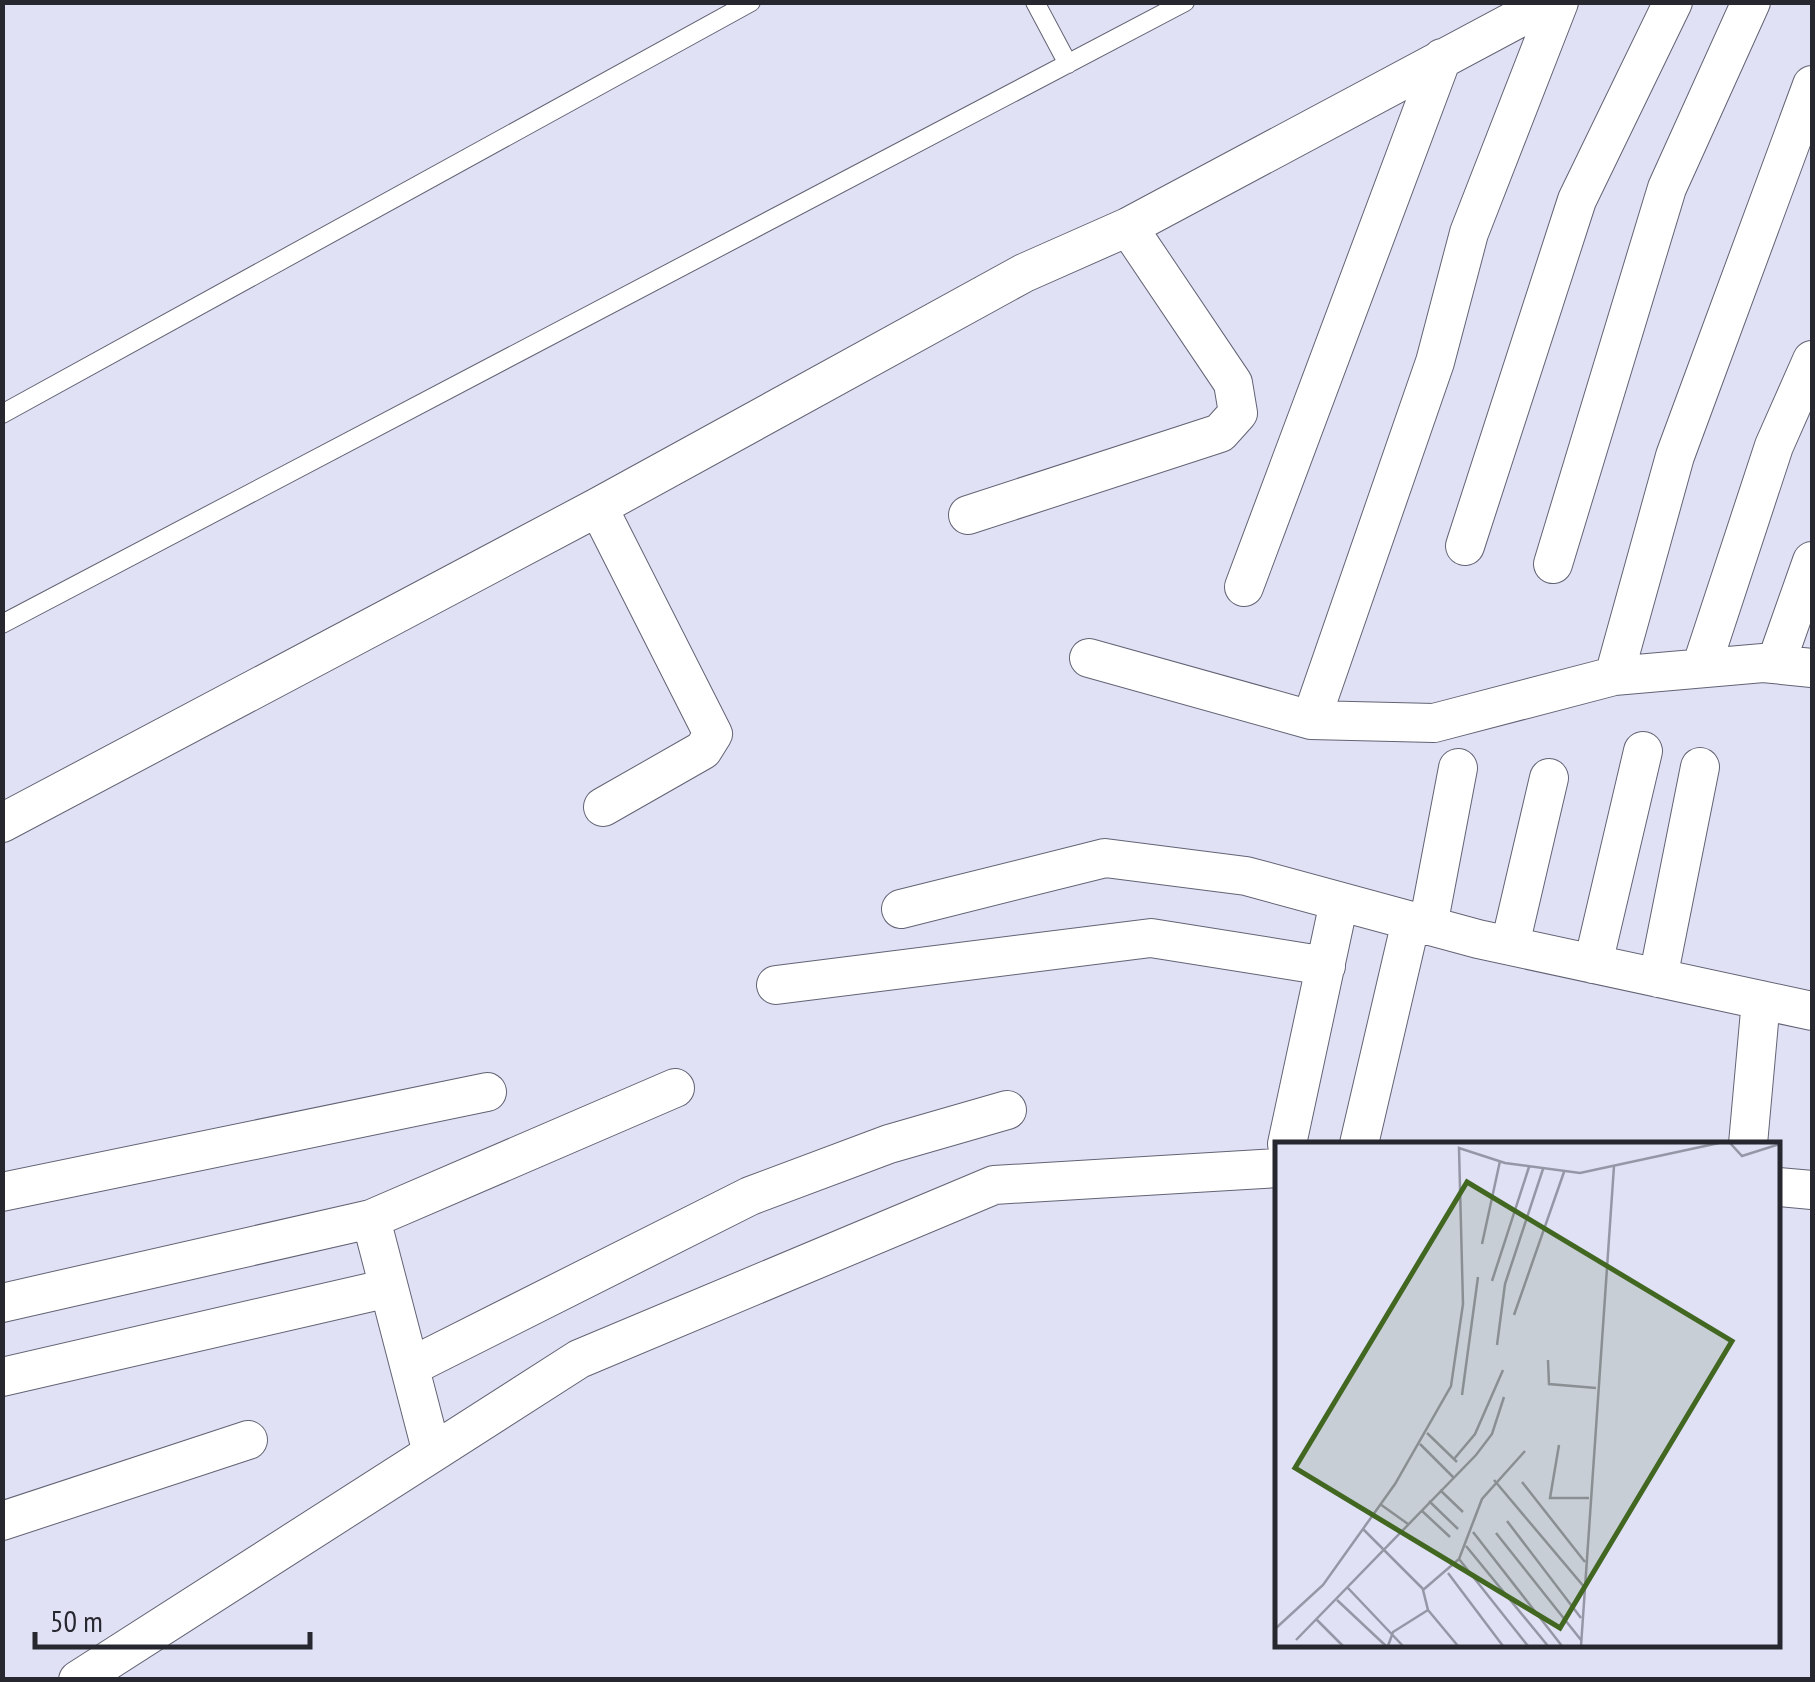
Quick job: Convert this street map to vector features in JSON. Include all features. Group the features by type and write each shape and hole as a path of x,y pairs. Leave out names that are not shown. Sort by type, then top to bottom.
{"street":[{"path":"2,823 598,508 1024,273 1128,227 1549,2"},
{"path":"1311,720 1435,362 1469,233 1559,2"},
{"path":"1465,546 1577,200 1673,2"},
{"path":"1552,564 1667,188 1751,2"},
{"path":"1244,586 1442,58"},
{"path":"1614,676 1675,456 1812,84"},
{"path":"968,515 1220,433 1238,412 1234,383 1128,227"},
{"path":"1701,668 1774,446 1812,360"},
{"path":"598,508 713,734 703,750 602,807"},
{"path":"1089,658 1311,720 1434,723 1614,676 1701,668 1794,666 1812,561"},
{"path":"1594,964 1643,751"},
{"path":"1658,978 1700,767"},
{"path":"1359,1142 1420,924 1458,768"},
{"path":"1510,945 1549,778"},
{"path":"901,909 1104,858 1246,876 1420,924 1812,1011"},
{"path":"1287,1142 1339,902"},
{"path":"776,985 1151,938 1326,966"},
{"path":"1748,1142 1761,1000"},
{"path":"2,1303 371,1219 676,1088"},
{"path":"2,1192 487,1092"},
{"path":"410,1367 761,1192 889,1144 1008,1110"},
{"path":"78,1680 579,1359 994,1184 1275,1168"},
{"path":"1780,1187 1812,1190"},
{"path":"371,1219 432,1453"},
{"path":"2,1378 390,1288"},
{"path":"2,1521 248,1440"}],"lane":[{"path":"2,414 751,2"},
{"path":"1035,2 1068,64"},
{"path":"2,624 1185,2"}]}
